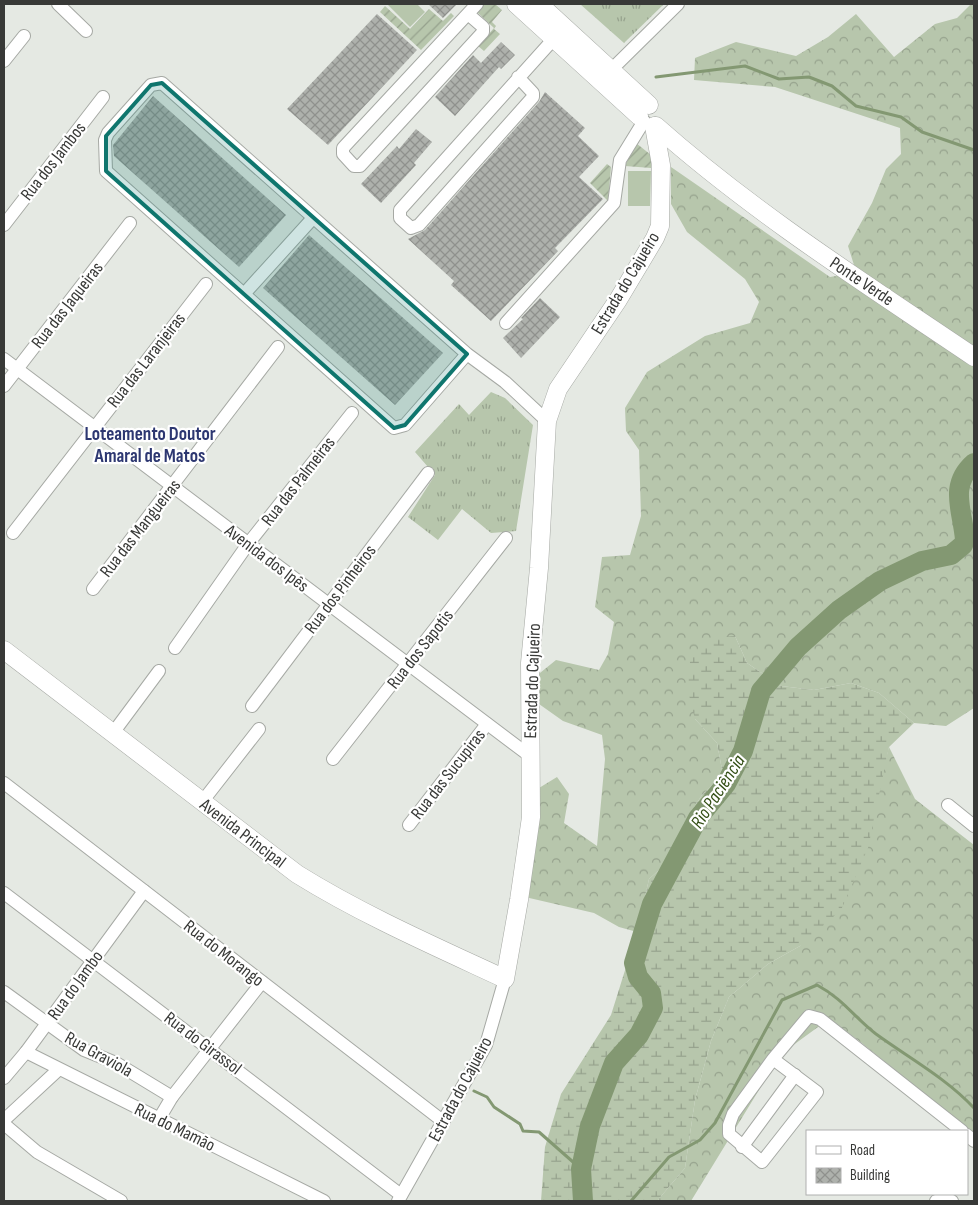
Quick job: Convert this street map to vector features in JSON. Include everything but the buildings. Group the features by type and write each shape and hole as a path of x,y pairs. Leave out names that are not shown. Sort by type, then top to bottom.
{"street":[{"path":"58,4 86,31"},
{"path":"516,4 612,70 650,119"},
{"path":"539,4 559,32 650,119"},
{"path":"612,70 678,4"},
{"path":"473,9 483,27 483,32 360,166 354,166 343,154 344,148 473,9"},
{"path":"518,76 533,93 533,97 419,225 411,228 400,218 400,210 518,76 559,32"},
{"path":"4,61 24,36"},
{"path":"468,354 404,425 397,428 106,171 106,136 151,84 162,83 313,218 547,421"},
{"name":"Rua dos Jambos","path":"4,225 103,97"},
{"path":"506,324 614,204 617,196 620,160 650,119"},
{"name":"Estrada do Cajueiro","path":"399,1198 444,1122 486,1045 505,978 531,817 530,663 539,568 547,421 558,389 618,300 655,238 662,213 661,165 650,119"},
{"name":"Ponte Verde","path":"650,119 799,238 974,357"},
{"path":"244,294 313,218"},
{"name":"Rua das Jaqueiras","path":"4,386 130,223"},
{"name":"Rua das Laranjeiras","path":"13,533 93,427 206,284"},
{"name":"Rua das Mangueiras","path":"93,589 278,347"},
{"name":"Avenida dos Ipês","path":"4,359 530,756"},
{"name":"Rua das Palmeiras","path":"175,648 248,544 352,413"},
{"name":"Rua dos Pinheiros","path":"252,706 428,473"},
{"name":"Rua dos Sapotis","path":"333,759 506,538"},
{"name":"Avenida Principal","path":"4,650 297,874 336,899 505,978"},
{"path":"113,733 159,671"},
{"name":"Rua das Sucupiras","path":"409,825 487,724"},
{"path":"202,802 260,729"},
{"name":"Rua do Morango","path":"4,782 444,1122"},
{"path":"948,805 974,826"},
{"name":"Rua do Jambo","path":"4,1078 26,1052 144,891"},
{"name":"Rua do Girassol","path":"4,893 209,1048 399,1198"},
{"path":"158,1119 209,1048 262,982"},
{"name":"Rua Graviola","path":"4,992 84,1050 116,1062 172,1097"},
{"path":"773,1059 816,1092 762,1162 742,1147 729,1134 729,1125 733,1114 773,1059 809,1016 820,1019 961,1130"},
{"name":"Rua do Mamão","path":"26,1052 58,1070 324,1201"},
{"path":"4,1120 58,1070"},
{"path":"742,1147 795,1075"},
{"path":"4,1124 37,1152 84,1182 121,1201"},
{"path":"936,1201 946,1198 952,1201"}],"highlighted area":[{"path":"162,83 467,354 405,425 394,428 106,171 106,136 151,85"}],"green space":[{"path":"387,4 417,4 425,12 410,27"},
{"path":"482,4 495,4 502,10 492,22 496,26 494,29 500,34 484,51 478,46 494,28 476,11"},
{"path":"580,4 664,4 624,43"},
{"path":"971,4 974,4 974,708 946,726 914,723 879,693 851,683 814,690 781,686 747,663 735,636 695,719 717,743 723,775 702,795 684,823 667,863 649,879 637,932 619,927 594,913 525,897 539,788 557,777 569,794 564,823 597,846 605,759 602,735 563,721 539,704 535,677 556,660 599,670 608,654 614,622 595,607 602,557 630,555 641,516 639,450 626,431 625,408 647,372 705,336 750,323 759,302 745,279 687,232 671,204 671,167 830,277 853,273 854,265 848,246 872,203 886,169 901,154 900,128 775,87 694,80 695,58 736,42 796,56 828,37 856,14 894,57 935,24 957,18"},
{"path":"385,6 410,29 429,9 443,21 451,13 454,16 421,50 380,12"},
{"path":"636,143 651,155 651,168 625,166"},
{"path":"607,164 611,167 608,201 590,183"},
{"path":"628,171 651,171 650,206 628,206"},
{"path":"491,392 505,398 533,425 516,531 491,533 462,509 438,540 408,517 435,475 415,452 459,404 469,415"},
{"path":"735,636 747,663 781,686 814,690 851,683 879,693 914,723 889,747 868,848 841,910 800,946 768,964 729,997 711,1041 695,1100 685,1168 657,1201 541,1201 545,1147 561,1094 611,1015 637,932 649,879 667,863 684,823 702,795 723,775 717,743 695,719 686,683 691,657 708,638"},
{"path":"889,747 915,799 974,845 974,1134 858,1040 829,1019 781,1054 691,1201 657,1201 685,1168 695,1100 711,1041 729,997 768,964 800,946 878,790"}],"waterway":[{"path":"656,77 745,66 779,79 809,77 832,86 856,106 901,117 922,132 974,150"},
{"name":"Rio Paciência","path":"583,1201 581,1169 590,1126 614,1063 639,1035 653,1008 651,993 638,977 634,963 652,904 698,818 726,784 743,751 761,691 798,647 839,610 880,581 922,561 951,555 963,545 965,540 959,490 961,481 974,463"},
{"path":"631,1201 669,1157 700,1140 715,1123 782,1000 817,985 834,996 868,1028 952,1087 974,1108"},
{"path":"474,1091 487,1097 494,1107 520,1124 523,1131 539,1132 581,1169"}],"district":[{"name":"Loteamento Doutor Amaral de Matos","path":"150,444"}]}
